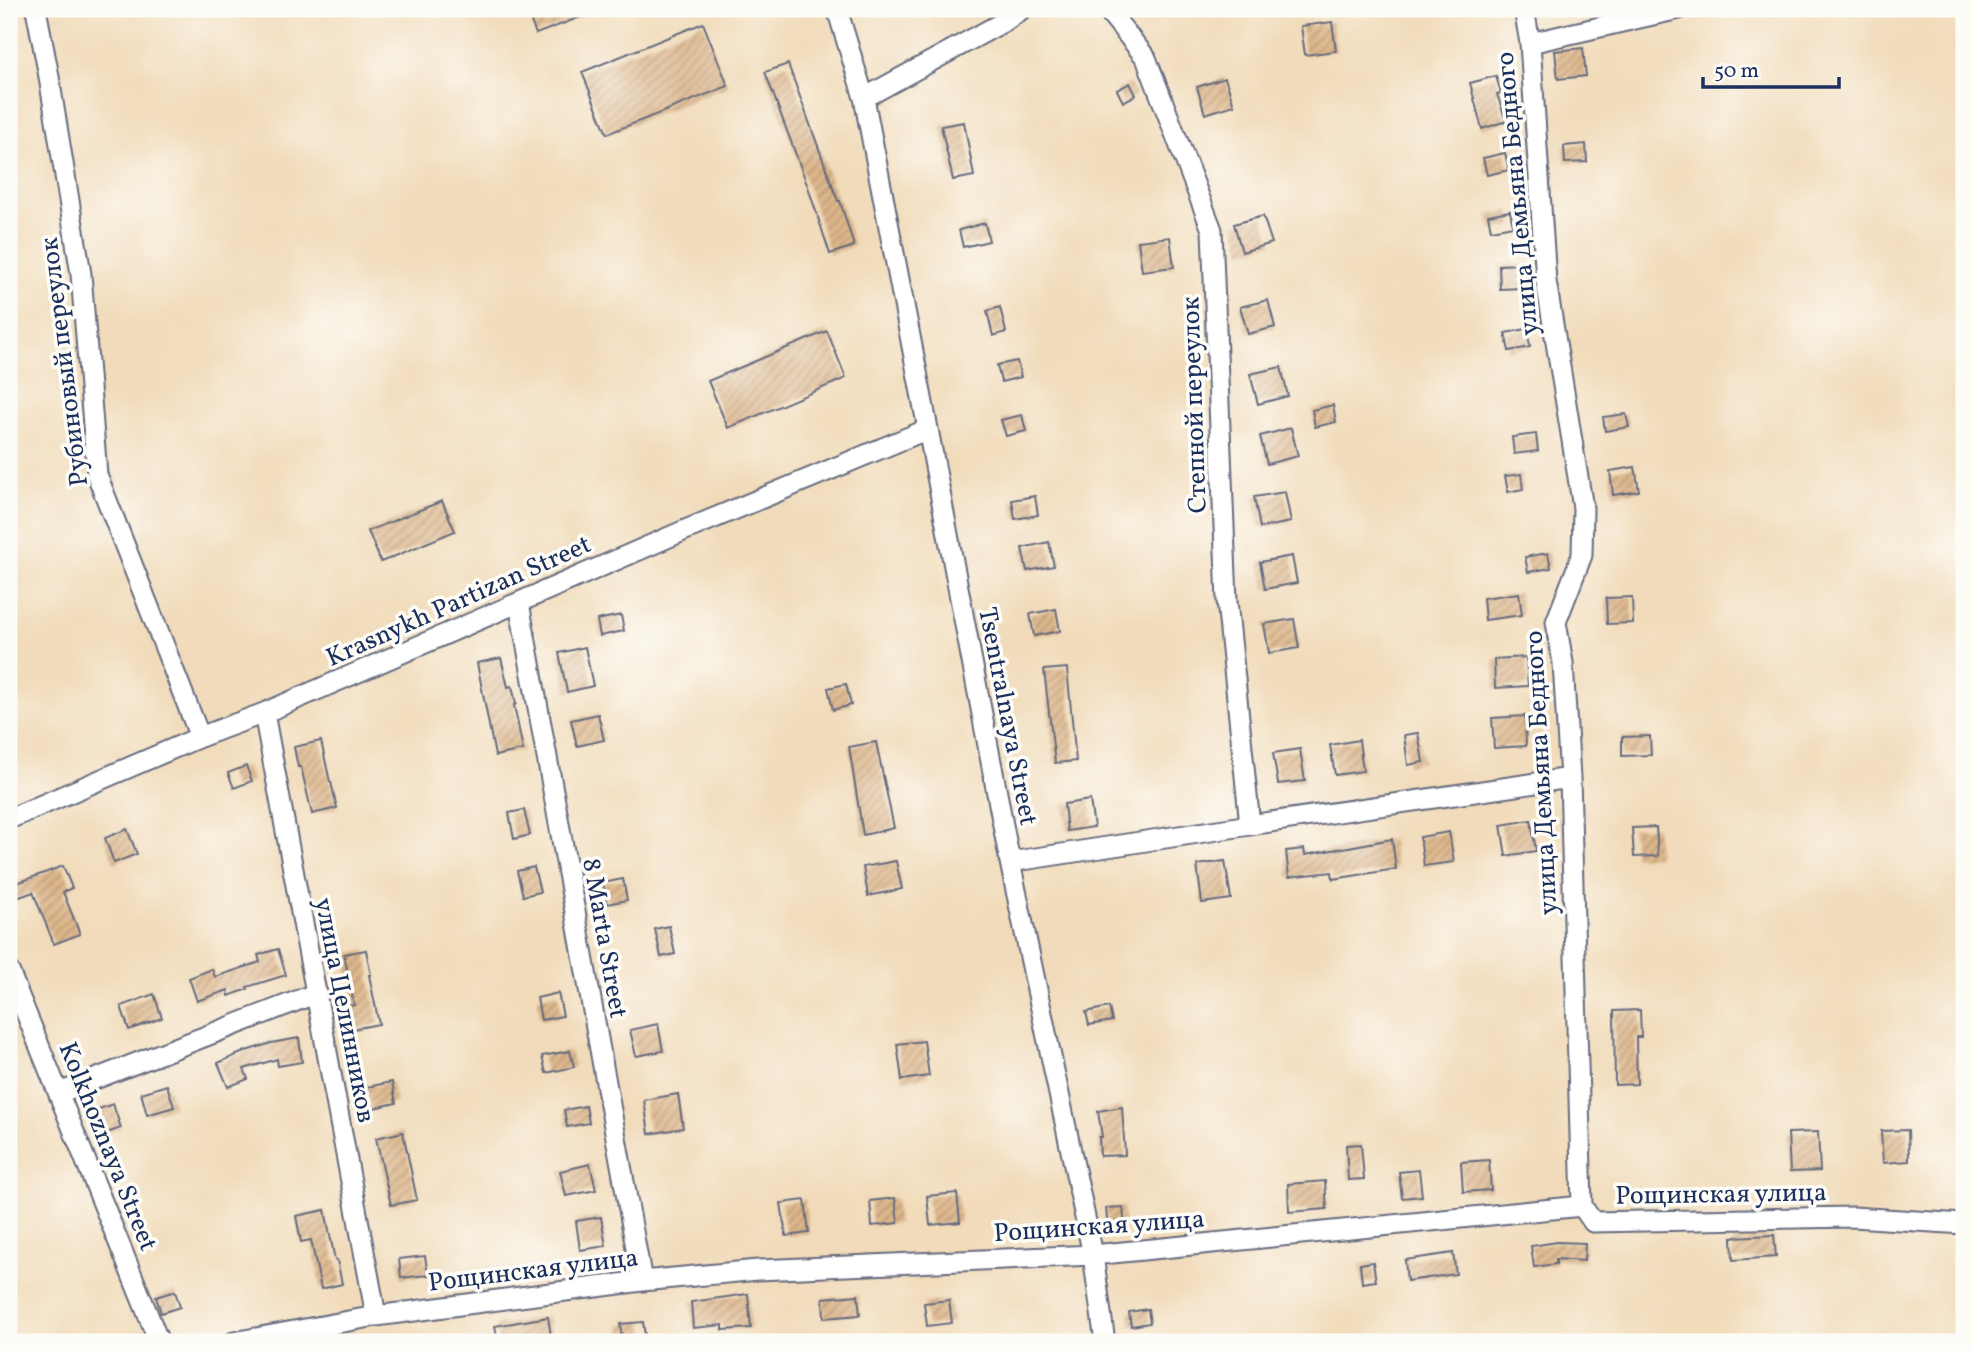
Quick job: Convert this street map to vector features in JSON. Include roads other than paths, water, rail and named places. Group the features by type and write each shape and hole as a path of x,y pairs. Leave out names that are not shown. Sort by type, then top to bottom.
{"street":[{"name":"Рубиновый переулок","path":"36,9 81,274 97,475 200,737"},
{"name":"Tsentralnaya Street","path":"836,9 863,98 1010,862 1093,1255 1105,1342"},
{"path":"863,98 1005,21 1022,9"},
{"name":"Степной переулок","path":"1107,9 1146,58 1212,230 1227,601 1250,825"},
{"name":"улица Демьяна Бедного","path":"1524,9 1530,43 1546,281 1583,508 1582,555 1556,622 1563,663 1570,778 1582,1206"},
{"path":"1530,43 1679,9"},
{"name":"Krasnykh Partizan Street","path":"9,819 928,429"},
{"name":"8 Marta Street","path":"519,603 642,1281"},
{"name":"улица Целинников","path":"264,713 376,1316"},
{"path":"1010,862 1570,778"},
{"name":"Kolkhoznaya Street","path":"9,971 159,1342"},
{"path":"60,1093 317,993"},
{"name":"Рощинская улица","path":"234,1342 376,1316 642,1281 758,1270 1093,1255 1582,1206 1593,1222 1853,1217 1964,1224"}]}
